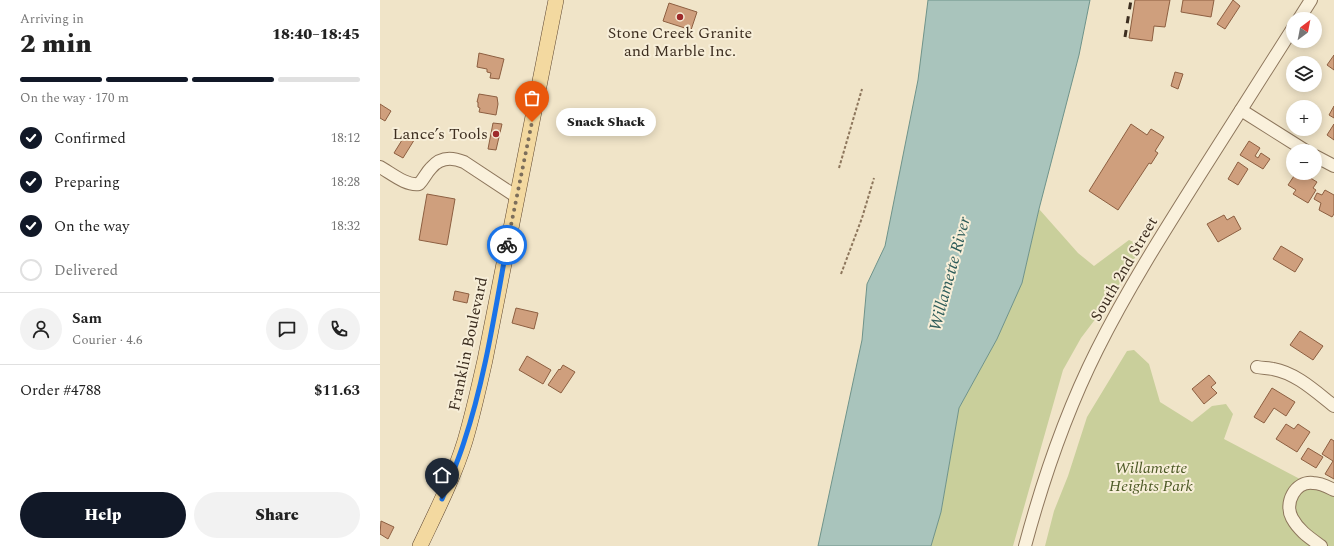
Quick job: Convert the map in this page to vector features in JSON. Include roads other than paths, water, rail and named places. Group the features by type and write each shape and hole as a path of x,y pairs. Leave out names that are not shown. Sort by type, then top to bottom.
{"main road":[{"name":"Franklin Boulevard","path":"420,546 449,481 467,431 485,360 556,0"}],"street":[{"path":"1303,12 1311,0"},
{"name":"South 2nd Street","path":"1025,546 1036,506 1062,433 1078,391 1096,352 1121,304 1162,236 1286,39"},
{"path":"1241,110 1295,144"},
{"path":"380,167 406,182 419,184 431,167 440,161 448,158 455,158 464,162 517,197"},
{"path":"1322,160 1334,166"},
{"path":"1257,367 1272,368 1286,373 1334,406"},
{"path":"1321,546 1301,531 1291,516 1289,505 1292,493 1302,484 1313,482 1334,490"}],"water":[{"name":"Willamette River","path":"928,0 1090,0 1079,55 1039,209 1022,283 997,339 959,408 941,512 931,546 818,546 862,340 867,284 885,246 918,80"}],"railway":[{"path":"1125,37 1131,0"}],"place":[{"name":"Stone Creek Granite and Marble Inc.","path":"680,17"},
{"name":"Snack Shack","path":"532,122"},
{"name":"Lance’s Tools","path":"496,134"}],"park label":[{"name":"Willamette Heights Park","path":"1151,477"}]}
